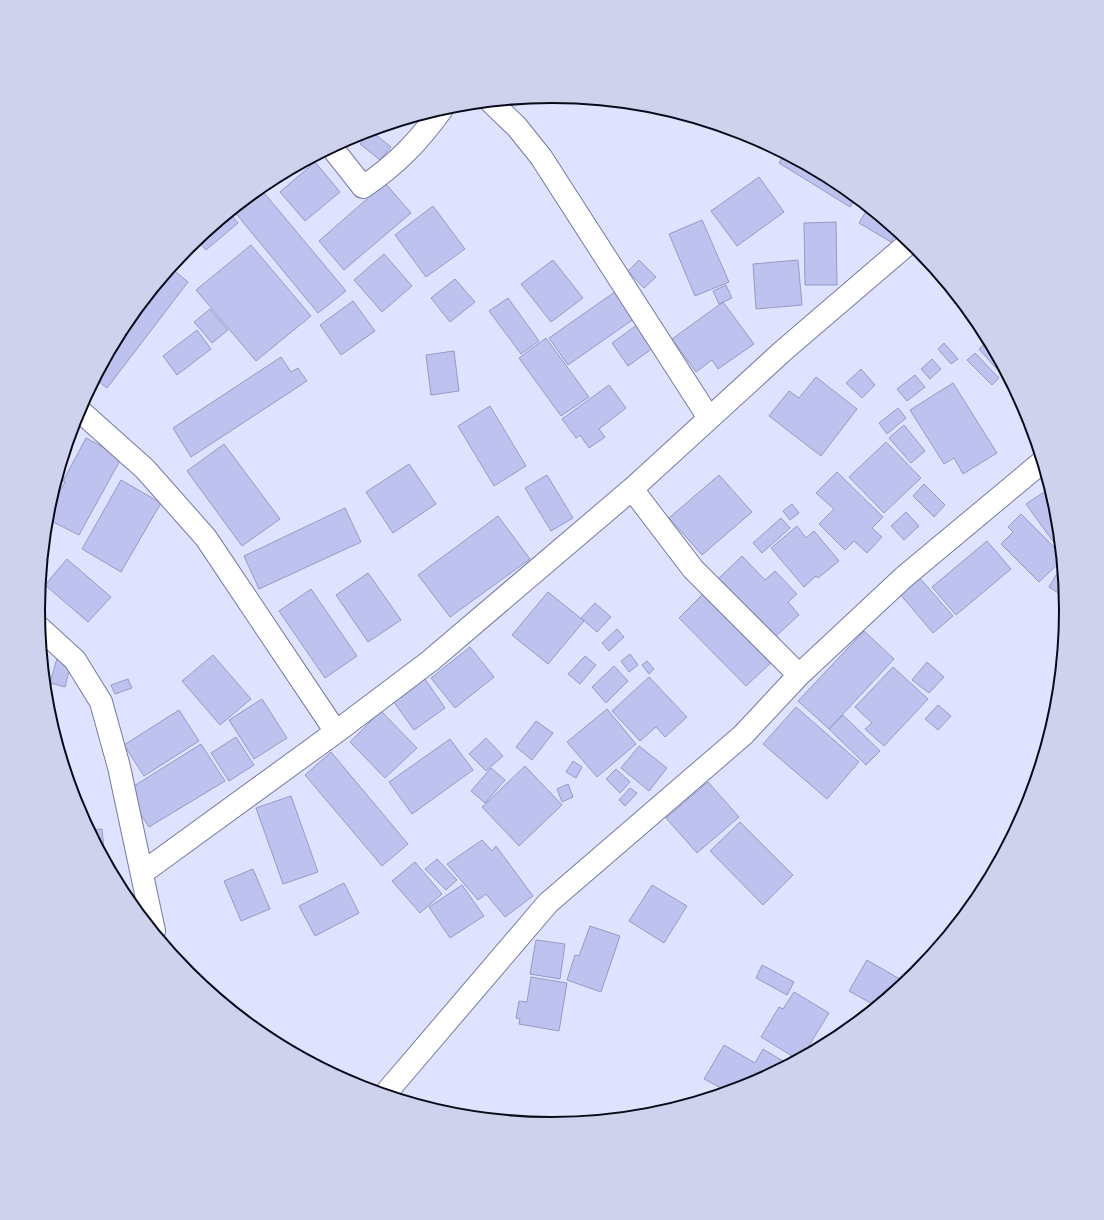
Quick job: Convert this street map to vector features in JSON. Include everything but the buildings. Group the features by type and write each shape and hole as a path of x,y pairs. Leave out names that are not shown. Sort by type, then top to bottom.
{"street":[{"path":"495,106 517,127 541,157 709,418"},
{"path":"335,152 363,187 381,175 404,155 436,117"},
{"path":"142,873 336,732 430,661 632,489 784,350 905,246"},
{"path":"84,415 145,469 206,538 336,732"},
{"path":"389,1090 548,903 743,735 798,675 904,577 1038,466"},
{"path":"632,489 693,569 798,675"},
{"path":"46,633 75,660 101,702 120,767 152,921"}]}
